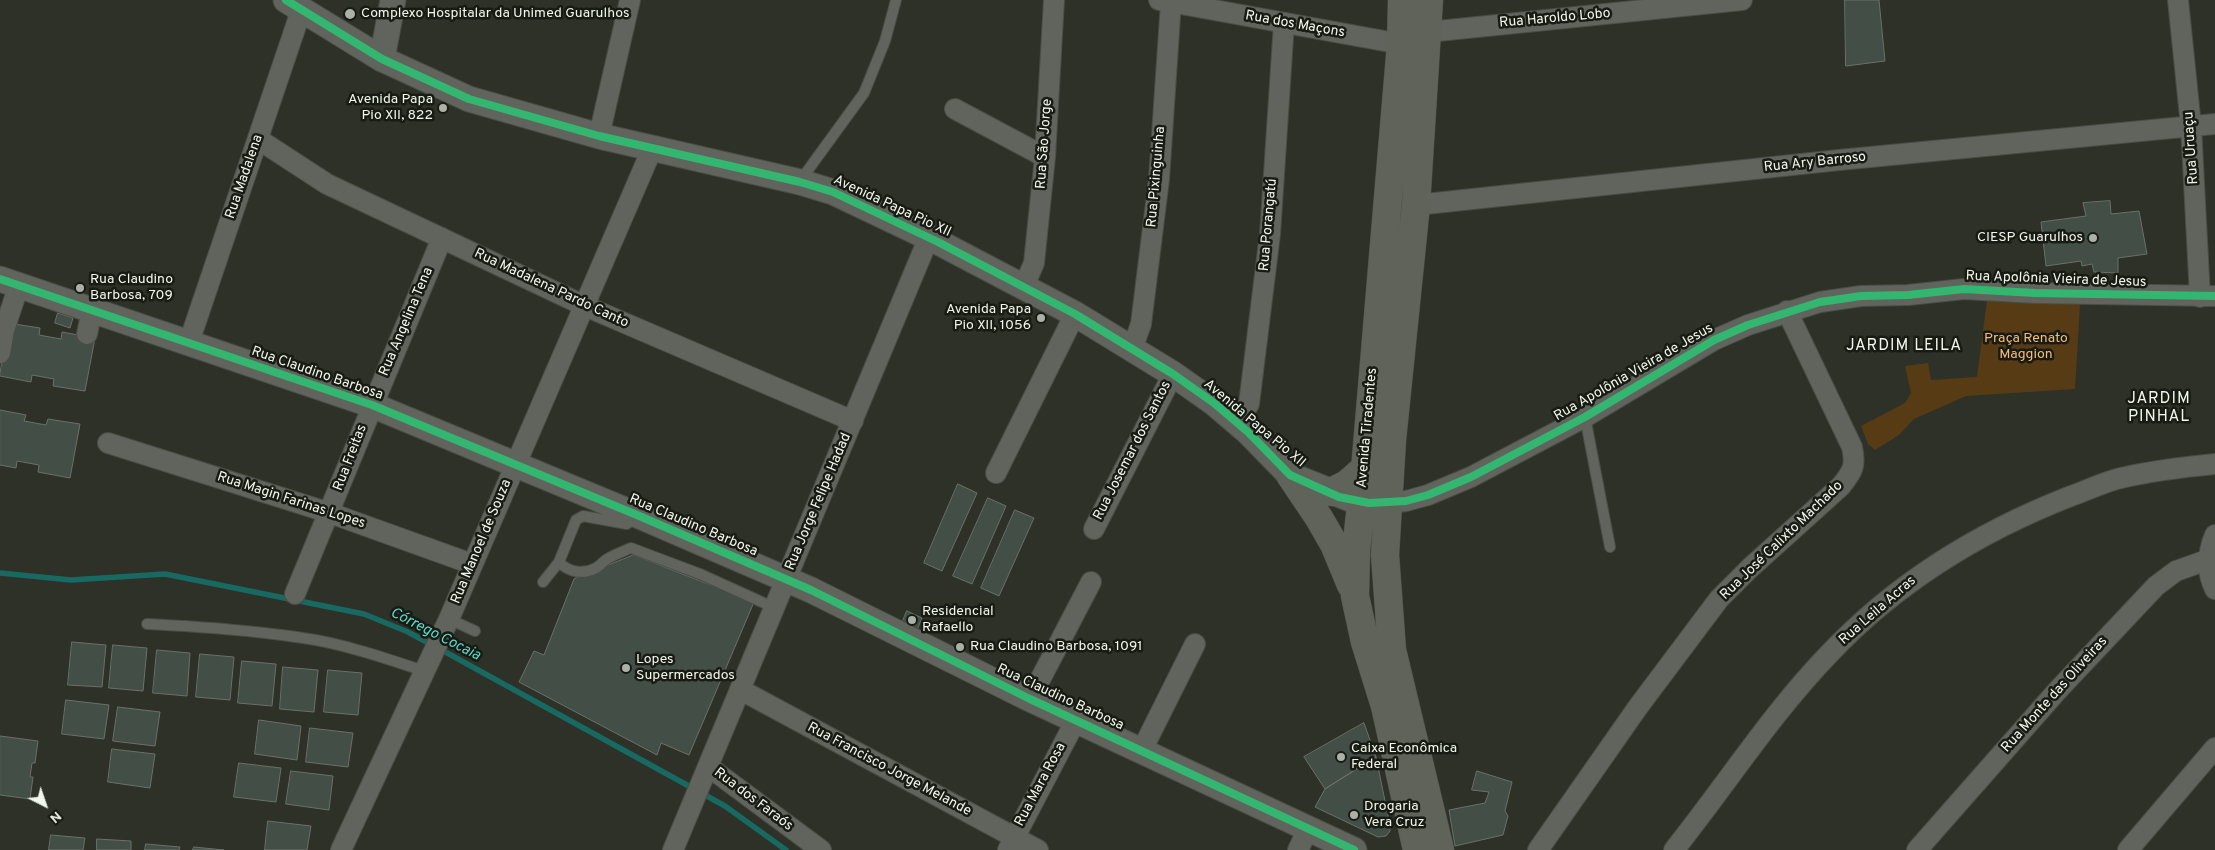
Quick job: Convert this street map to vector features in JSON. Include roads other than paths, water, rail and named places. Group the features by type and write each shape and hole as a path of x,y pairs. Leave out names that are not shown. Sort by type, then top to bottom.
{"main road":[{"name":"Avenida Tiradentes","path":"1402,0 1401,44 1365,470 1356,550 1355,596 1365,642 1385,706 1416,850"},
{"name":"Avenida Tiradentes","path":"1429,0 1416,205 1392,440 1385,555 1392,650 1440,850"},
{"path":"1331,492 1347,484 1365,470 1392,440"},
{"path":"1290,475 1320,518 1334,544 1355,596"}],"street":[{"path":"382,59 393,0"},
{"path":"599,136 630,0"},
{"name":"Rua São Jorge","path":"1024,286 1034,264 1044,157 1054,0"},
{"name":"Rua Haroldo Lobo","path":"1428,32 1742,0"},
{"name":"Rua Uruaçu","path":"2178,0 2208,296"},
{"name":"Rua dos Maçons","path":"1165,1 1401,44"},
{"name":"Rua Pixinguinha","path":"1132,349 1141,324 1158,179 1165,1"},
{"name":"Avenida Papa Pio XII","path":"294,5 382,59 469,99 599,136 800,182 833,192 928,237 1024,286 1075,314 1132,349 1214,403 1290,475 1340,497 1362,502 1388,503"},
{"name":"Rua Madalena","path":"189,342 258,138 294,5"},
{"name":"Rua Porangatú","path":"1237,423 1249,404 1270,234 1284,23"},
{"path":"955,109 1044,157"},
{"name":"Rua Ary Barroso","path":"1416,205 1839,160 2215,124"},
{"name":"Rua Madalena Pardo Canto","path":"258,138 326,184 585,306 853,421"},
{"name":"Rua Manoel de Souza","path":"341,850 446,626 652,149"},
{"name":"Rua Jorge Felipe Hadad","path":"673,850 928,237"},
{"name":"Rua Angelina Tena","path":"372,406 442,238"},
{"path":"0,353 9,282"},
{"name":"Rua Claudino Barbosa","path":"9,282 372,406 637,515 787,579 1030,699 1142,750 1303,840 1354,850"},
{"name":"Rua Apolônia Vieira de Jesus","path":"1388,503 1406,501 1428,495 1472,477 1585,417 1714,340 1787,311 1820,302 1861,296 1908,295 1964,289 2035,293 2208,296"},
{"path":"87,334 92,310"},
{"name":"Rua José Calixto Machado","path":"1538,850 1638,707 1719,599 1750,568 1841,486 1852,473 1855,460 1852,446 1787,311"},
{"path":"996,473 1075,314"},
{"name":"Rua Josemar dos Santos","path":"1094,529 1172,374"},
{"name":"Rua Freitas","path":"295,594 330,513 372,406"},
{"name":"Rua Magin Farinas Lopes","path":"108,443 330,513 472,564"},
{"name":"Rua Leila Acras","path":"1674,850 1828,654 1894,593 1971,544 2036,510 2119,478 2215,464"},
{"path":"2215,535 2207,560 2211,581 2215,589"},
{"name":"Rua Monte das Oliveiras","path":"1917,850 2057,691 2156,586 2176,571 2207,560"},
{"path":"1030,699 1092,582"},
{"path":"1142,750 1195,644"},
{"name":"Rua Francisco Jorge Melande","path":"741,690 1011,843 1038,850"},
{"name":"Rua Mara Rosa","path":"1011,843 1076,720"},
{"path":"2128,850 2215,748"},
{"name":"Rua dos Faraós","path":"707,771 821,850"}],"lane":[{"path":"800,182 864,93 885,41 896,0"},
{"path":"1585,417 1610,547"},
{"path":"543,582 559,562 576,520 583,516 627,524 637,515"},
{"path":"559,562 564,568 570,570 587,571 596,568 607,558 631,548 700,574 775,608"},
{"path":"147,624 213,627 305,638 426,668"},
{"path":"446,626 476,631"}],"waterway":[{"name":"Córrego Cocaia","path":"0,573 71,580 165,574 364,614 408,632 432,645"},
{"name":"Córrego Cocaia","path":"440,649 725,806 786,850"}],"place":[{"name":"Complexo Hospitalar da Unimed Guarulhos","path":"350,14"},
{"name":"Avenida Papa Pio XII, 822","path":"443,108"},
{"name":"CIESP Guarulhos","path":"2093,238"},
{"name":"Rua Claudino Barbosa, 709","path":"80,288"},
{"name":"Avenida Papa Pio XII, 1056","path":"1041,318"},
{"name":"Residencial Rafaello","path":"912,620"},
{"name":"Rua Claudino Barbosa, 1091","path":"960,647"},
{"name":"Lopes Supermercados","path":"626,668"},
{"name":"Caixa Econômica Federal","path":"1341,757"},
{"name":"Drogaria Vera Cruz","path":"1354,815"}],"district":[{"name":"JARDIM LEILA","path":"1904,347"},
{"name":"JARDIM PINHAL","path":"2159,409"}],"park label":[{"name":"Praça Renato Maggion","path":"2026,348"}]}
